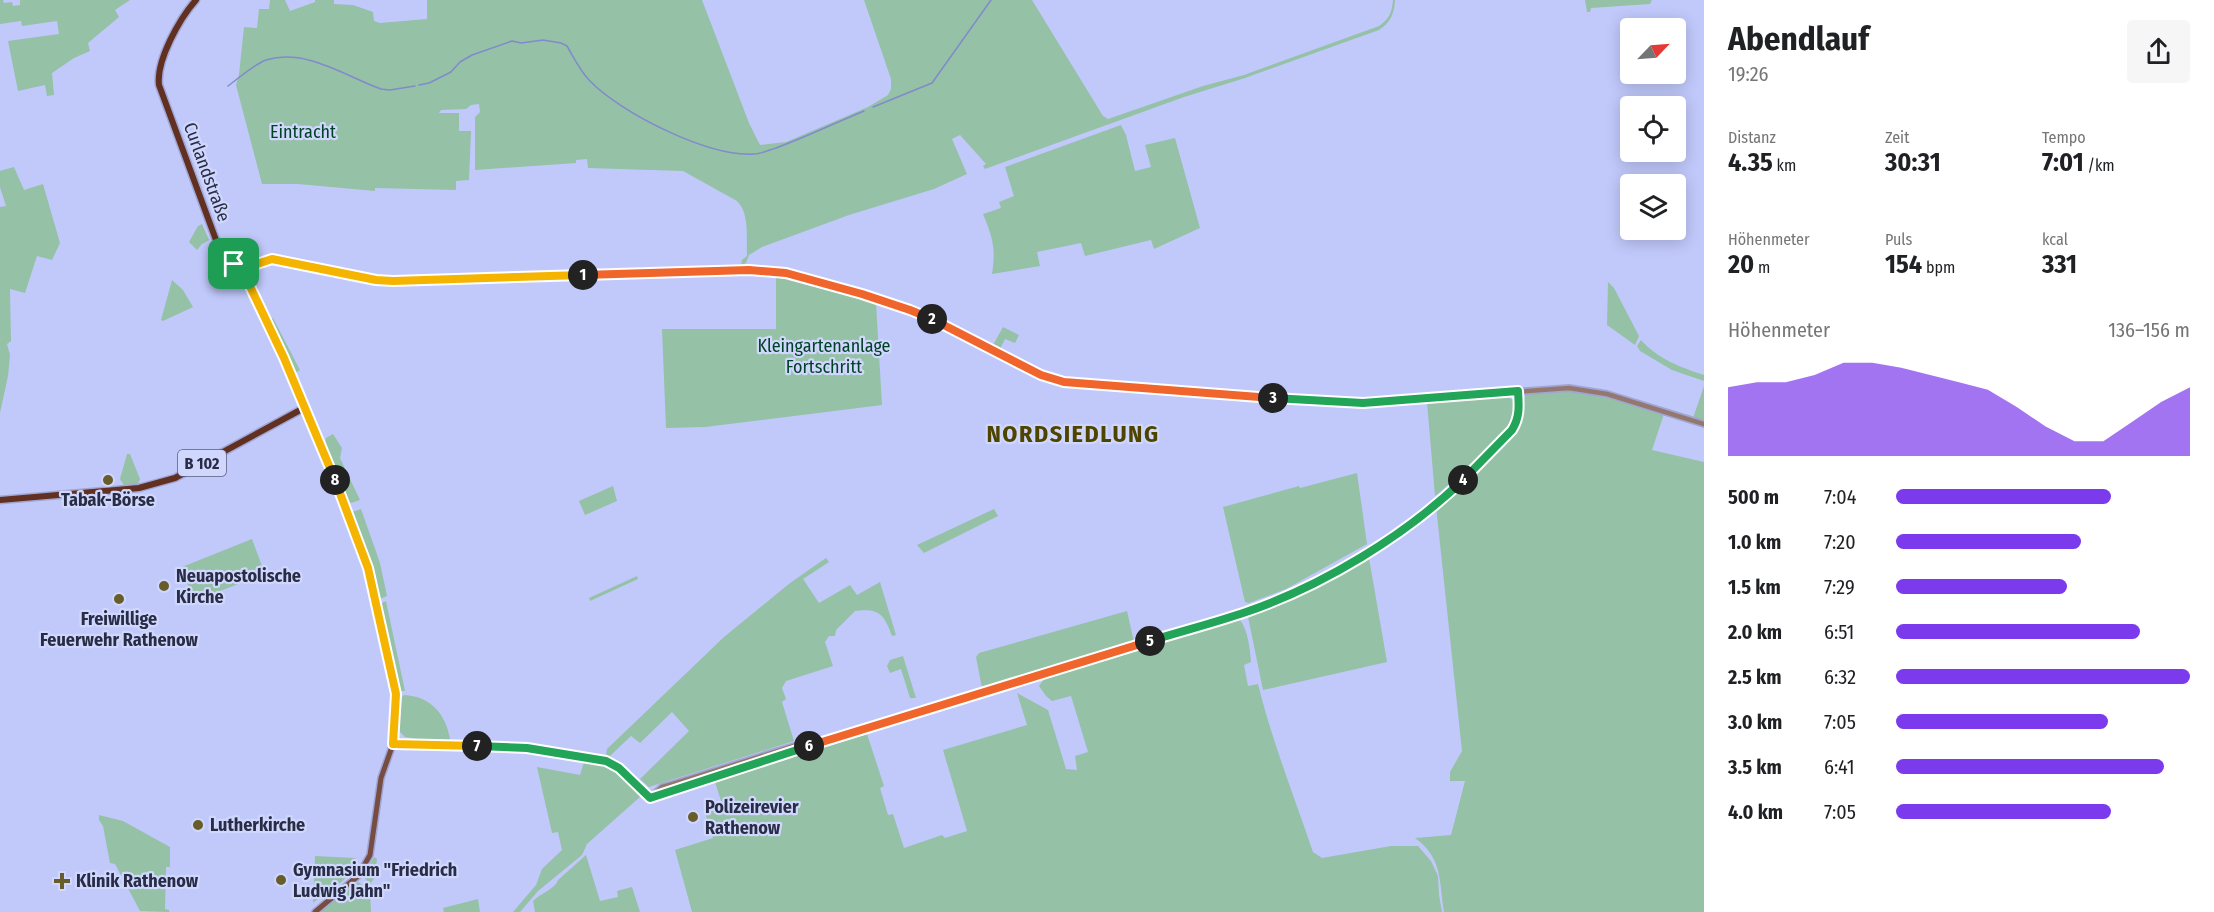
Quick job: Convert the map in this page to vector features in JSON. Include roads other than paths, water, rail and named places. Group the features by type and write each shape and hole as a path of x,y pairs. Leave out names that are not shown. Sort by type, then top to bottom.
{"main road":[{"name":"Curlandstraße","path":"196,0 183,17 163,58 159,69 159,85 216,240 221,250 234,264"},
{"path":"243,260 251,266 252,274 247,280 241,281 234,277 232,272 234,264 243,260"},
{"path":"247,280 284,358 332,471 368,568 396,694 393,744 381,778 373,847 366,865 355,880 315,912"},
{"name":"B 102","path":"0,500 147,487 175,478 304,408"}],"street":[{"path":"251,266 272,259 376,280 393,281 761,269 805,278 910,310 1041,375 1064,382 1161,391 1356,403 1569,388 1593,390 1704,424"},
{"path":"393,744 527,748 598,760 619,768 650,798 662,787 794,746 817,743 1245,612 1322,579 1371,551 1461,483 1512,430 1519,410 1518,391"}],"waterway":[{"path":"873,107 932,83 991,0"},
{"path":"419,85 429,83 451,72 460,62 472,55 512,41 521,43 543,40 567,46 586,77 604,93 643,119 690,141 735,153 754,154 776,148 864,111"},
{"path":"228,86 261,62 281,57 310,60 381,89 415,86"}],"place":[{"name":"Tabak-Börse","path":"108,480"},
{"name":"Neuapostolische Kirche","path":"164,586"},
{"name":"Freiwillige Feuerwehr Rathenow","path":"119,599"},
{"name":"Polizeirevier Rathenow","path":"693,817"},
{"name":"Lutherkirche","path":"198,825"},
{"name":"Gymnasium \"Friedrich Ludwig Jahn\"","path":"281,880"},
{"name":"Klinik Rathenow","path":"62,881"}],"district":[{"name":"NORDSIEDLUNG","path":"1073,434"}],"park label":[{"name":"Eintracht","path":"303,132"},
{"name":"Kleingartenanlage Fortschritt","path":"824,356"}]}
